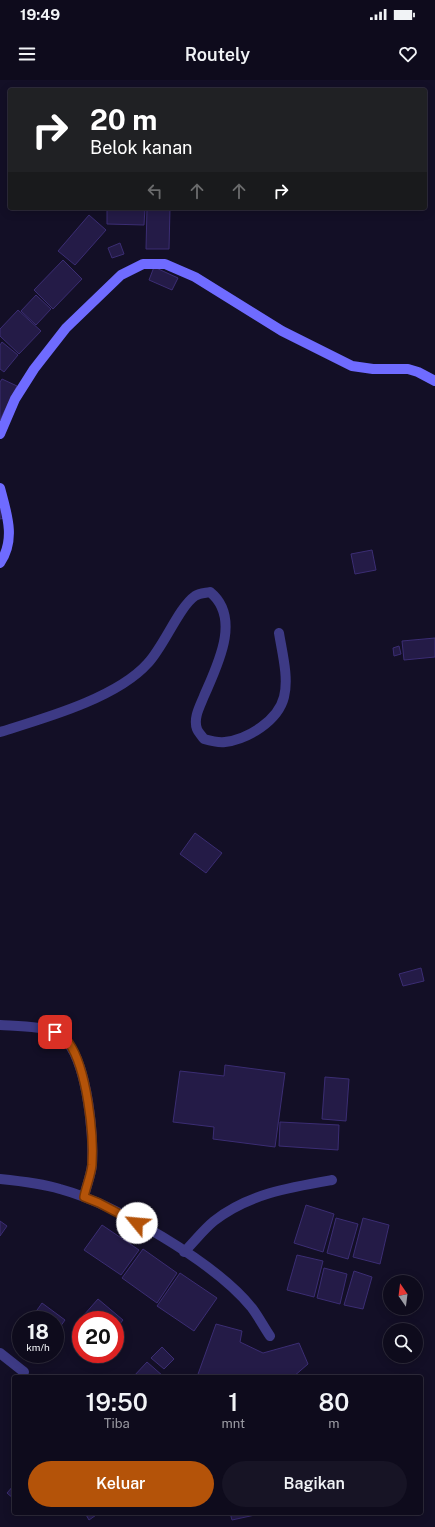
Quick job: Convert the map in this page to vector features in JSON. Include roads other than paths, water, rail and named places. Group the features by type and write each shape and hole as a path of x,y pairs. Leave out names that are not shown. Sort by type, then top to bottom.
{"main road":[{"path":"0,434 15,399 34,369 66,328 121,275 143,264 165,264 195,277 282,331 352,366 368,369 408,369 418,372 435,381"},
{"path":"0,488 8,517 10,538 5,556 0,563"}],"street":[{"path":"0,732 82,703 123,685 138,674 155,655 186,605 196,595 210,592 218,598 222,608 226,622 225,637 222,652 197,716 197,728 204,739 213,741 225,742 248,735 269,720 280,707 284,698 284,672 278,633"},
{"path":"0,1025 55,1032 68,1042 76,1056 85,1085 91,1130 92,1166 84,1197"},
{"path":"0,1179 28,1182 61,1189 99,1203 150,1230 215,1272 252,1308 270,1336"},
{"path":"184,1252 214,1221 252,1199 288,1187 332,1180"},
{"path":"0,1353 24,1372"}]}
